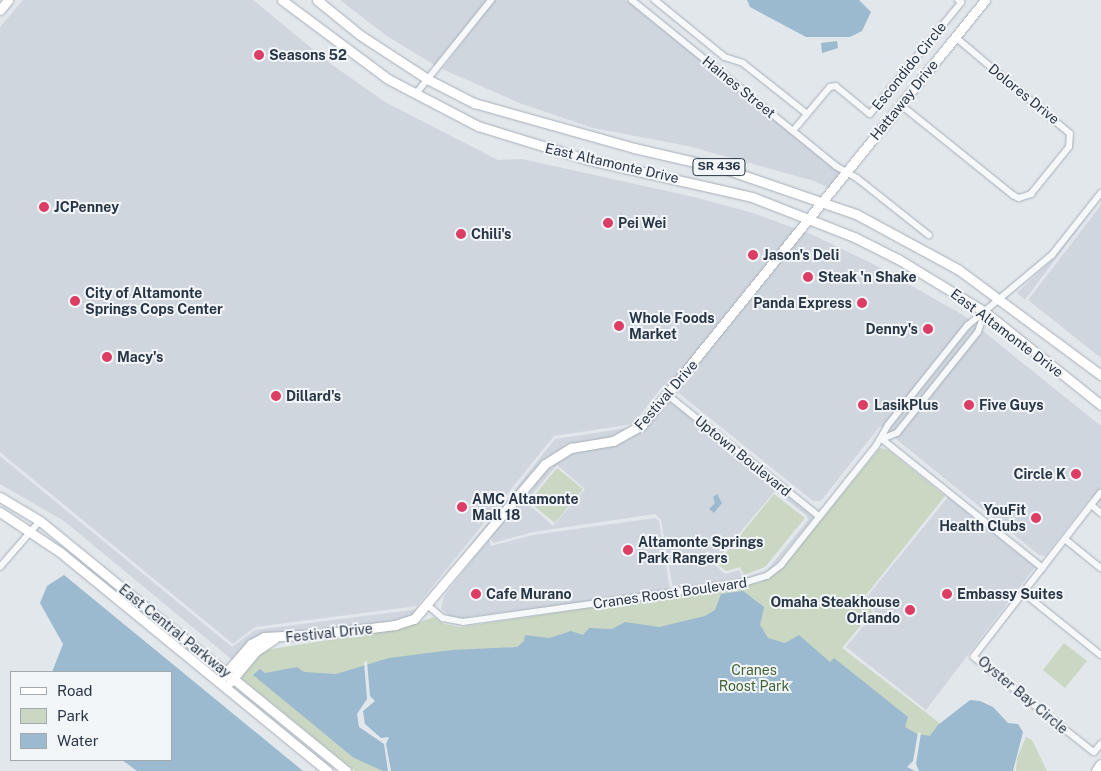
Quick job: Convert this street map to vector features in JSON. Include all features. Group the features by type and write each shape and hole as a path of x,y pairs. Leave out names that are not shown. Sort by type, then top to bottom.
{"highway":[{"path":"1097,771 1101,765"}],"main road":[{"path":"0,10 8,0"},
{"name":"East Altamonte Drive","path":"282,0 332,40 415,96 478,126 584,159 752,196 810,219 898,259 985,312 1101,405"},
{"name":"SR 436","path":"317,0 360,35 429,80"},
{"name":"Hattaway Drive","path":"823,201 985,0"},
{"name":"East Altamonte Drive","path":"429,80 474,102 516,116 725,169 823,201 917,245 1000,298 1101,375"},
{"name":"Festival Drive","path":"223,684 251,644 264,637 274,639 395,625 414,619 429,606 545,464 571,448 613,442 632,434 668,395 823,201"},
{"name":"East Central Parkway","path":"0,497 40,521 346,771"},
{"name":"East Central Parkway","path":"0,512 32,530 329,771"}],"street":[{"path":"415,96 491,0"},
{"name":"Haines Street","path":"632,0 793,131 929,235"},
{"path":"656,0 725,57 742,63 806,113"},
{"name":"Escondido Circle","path":"793,131 819,96 836,86 870,114 961,3 958,0"},
{"name":"Dolores Drive","path":"900,104 1013,196 1019,198 1031,194 1069,146 1070,134 955,38"},
{"name":"Cranes Roost Boulevard","path":"429,606 443,618 463,622 746,582 774,571 882,439 888,425 967,326 1052,255 1101,193"},
{"name":"Cranes Roost Boulevard","path":"882,439 897,433 978,332 985,312"},
{"name":"Uptown Boulevard","path":"668,395 819,516"},
{"path":"882,439 1043,568"},
{"name":"Oyster Bay Circle","path":"1101,493 974,657 1094,752 1101,744"},
{"path":"1092,505 1101,513"},
{"path":"0,567 40,521"},
{"path":"1065,539 1101,568"},
{"path":"1024,593 1101,655"},
{"path":"329,771 337,764"}],"shaded area":[{"path":"23,0 253,0 331,64 385,102 498,160 522,159 694,197 753,213 813,235 875,265 963,315 1101,426 1101,505 1091,497 1045,556 1039,555 880,426 821,501 813,501 670,386 663,386 633,424 554,436 417,606 255,627 233,644 0,452 0,27"},
{"path":"340,0 487,0 436,66 387,36"},
{"path":"495,0 626,0 841,174 829,188 814,181 688,146 593,128 522,104 442,69"},
{"path":"1101,198 1025,300 1017,293 1055,257"},
{"path":"1101,205 1101,358 1028,300"},
{"path":"664,389 669,389 649,413 636,425"},
{"path":"668,400 814,517 772,568 746,579 673,589 661,520 655,514 533,532 493,543 490,536 547,467 572,451 613,445 631,438","holes":["557,465 585,489 553,526 526,502","775,491 807,516 808,520 767,570 744,578 739,570 725,574 715,565 715,562"]},
{"path":"633,427 612,438 567,445 543,461 426,603 413,616 395,622 269,636 255,643 236,663 64,521 0,484 0,456 232,647 255,630 419,609 555,439"},
{"path":"948,497 1035,567 926,710 846,647 875,612 865,599"},
{"path":"655,518 659,521 670,590 453,619 441,609 444,596 489,539 491,546 533,535"}],"green space":[{"name":"Cranes Roost Park","path":"880,448 888,450 945,496 862,600 873,611 842,648 950,731 954,771 355,771 242,679 241,670 259,651 399,629 434,617 444,624 460,627 759,583 784,565"},
{"path":"557,468 583,489 555,523 529,502"},
{"path":"774,494 805,518 765,567 744,575 740,567 726,571 717,564"},
{"path":"1064,643 1087,661 1065,688 1043,670"},
{"path":"1026,737 1032,740 1047,771 1016,771 1017,758"}],"water":[{"path":"747,0 859,0 871,12 862,31 850,37 806,37 750,7"},
{"path":"837,41 838,48 822,53 821,43"},
{"path":"717,494 722,503 714,513 709,509 715,503 713,497"},
{"path":"64,575 303,771 137,771 123,761 172,761 172,671 52,671 63,644 40,603 47,586"},
{"name":"Cranes Roost Park","path":"743,591 764,607 760,625 768,638 785,643 799,635 830,662 834,658 908,717 905,727 917,734 930,736 938,725 970,700 980,701 993,707 1008,723 1018,724 1023,732 1013,771 383,771 354,758 253,675 260,669 265,673 297,667 304,672 336,674 389,658 452,650 517,647 524,641 525,635 549,638 571,631 583,635 589,628 612,629 625,622 659,627 705,616 715,610 721,594"}],"pier":[{"path":"367,661 370,696 375,701 363,711 365,724 381,738 389,737 386,744 391,771 388,771 384,744 359,727 357,714 367,699 364,662"},
{"path":"918,732 921,733 916,764 919,771 915,771 907,767 913,761"}],"place":[{"name":"Seasons 52","path":"259,55"},
{"name":"JCPenney","path":"44,207"},
{"name":"Pei Wei","path":"608,223"},
{"name":"Chili's","path":"461,234"},
{"name":"Jason's Deli","path":"753,255"},
{"name":"Steak 'n Shake","path":"808,277"},
{"name":"City of Altamonte Springs Cops Center","path":"75,301"},
{"name":"Panda Express","path":"862,303"},
{"name":"Whole Foods Market","path":"619,326"},
{"name":"Denny's","path":"928,329"},
{"name":"Macy's","path":"107,357"},
{"name":"Dillard's","path":"276,396"},
{"name":"LasikPlus","path":"863,405"},
{"name":"Five Guys","path":"969,405"},
{"name":"Circle K","path":"1076,474"},
{"name":"AMC Altamonte Mall 18","path":"462,507"},
{"name":"YouFit Health Clubs","path":"1036,518"},
{"name":"Altamonte Springs Park Rangers","path":"628,550"},
{"name":"Cafe Murano","path":"476,594"},
{"name":"Embassy Suites","path":"947,594"},
{"name":"Omaha Steakhouse Orlando","path":"910,610"}]}
